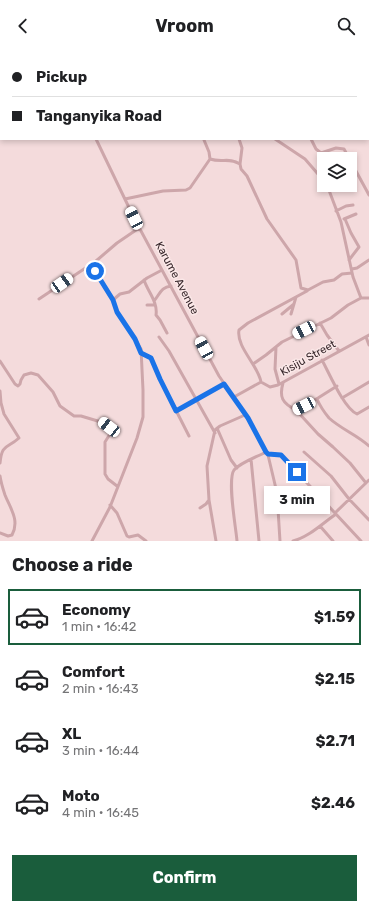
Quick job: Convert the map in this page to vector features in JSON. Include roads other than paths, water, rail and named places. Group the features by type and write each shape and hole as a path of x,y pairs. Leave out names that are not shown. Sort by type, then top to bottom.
{"street":[{"name":"Karume Avenue","path":"96,140 140,228 224,384 249,421 268,455 277,493 280,541"},
{"path":"125,199 163,191 188,190 195,183 210,159 204,140"},
{"path":"239,140 242,150 240,164 242,170 247,176 267,219 296,260 300,286 291,314"},
{"path":"276,140 305,159 317,172"},
{"path":"312,140 316,149 321,153 336,148 344,149 369,195"},
{"path":"210,159 219,162 233,160 240,164"},
{"path":"329,192 341,222 349,260 361,298"},
{"path":"336,211 346,206 353,205"},
{"path":"341,222 356,214"},
{"path":"345,219 359,247 349,260"},
{"path":"39,300 96,261 119,241 140,228"},
{"path":"234,397 261,382 258,373 242,347 239,330 248,323 309,289 323,282 334,280 342,274 352,271 369,260"},
{"path":"92,541 110,505 137,438 143,417 141,353 135,339 117,312 113,300 94,270 96,261"},
{"path":"113,300 120,294 129,292 144,280 162,270"},
{"path":"144,280 155,303 156,315 167,333"},
{"path":"147,305 155,303 162,290 167,286 171,286"},
{"path":"300,286 303,289 309,289"},
{"path":"253,364 285,340 331,318 348,305 361,298 369,298"},
{"path":"282,314 294,304"},
{"path":"320,323 339,351"},
{"path":"367,336 369,346"},
{"name":"Kisiju Street","path":"261,382 270,387 279,384 367,336"},
{"path":"159,337 169,351 215,433"},
{"path":"276,346 275,369 279,384"},
{"path":"141,353 151,358 189,436"},
{"path":"322,360 348,407 357,414 369,407"},
{"path":"0,361 15,384 18,386 24,375 31,373 38,375 53,392 60,406 74,416 86,417 101,422 109,427 110,434 105,442 105,474 108,479 117,486"},
{"path":"283,382 280,391 287,405 296,410 318,434 334,447 368,481 336,513 320,526 300,540 293,541"},
{"path":"342,398 358,387 369,382"},
{"path":"176,411 224,384"},
{"path":"296,410 337,386"},
{"path":"0,391 2,409 19,438 5,446 1,455 0,463"},
{"path":"317,399 328,417 336,424 360,438 369,446"},
{"path":"216,541 209,500 207,466 217,428 245,415"},
{"path":"217,428 231,460 237,468"},
{"path":"304,452 331,476 349,499 369,520"},
{"path":"237,541 234,517 233,473 237,468 252,459 267,453 281,455 361,541"},
{"path":"252,459 258,541"},
{"path":"0,476 2,487 14,515 15,522 12,535 8,536 0,533"},
{"path":"200,508 209,500"},
{"path":"110,505 117,512 126,535 129,537 138,535 146,541"},
{"path":"320,526 333,541"}]}
